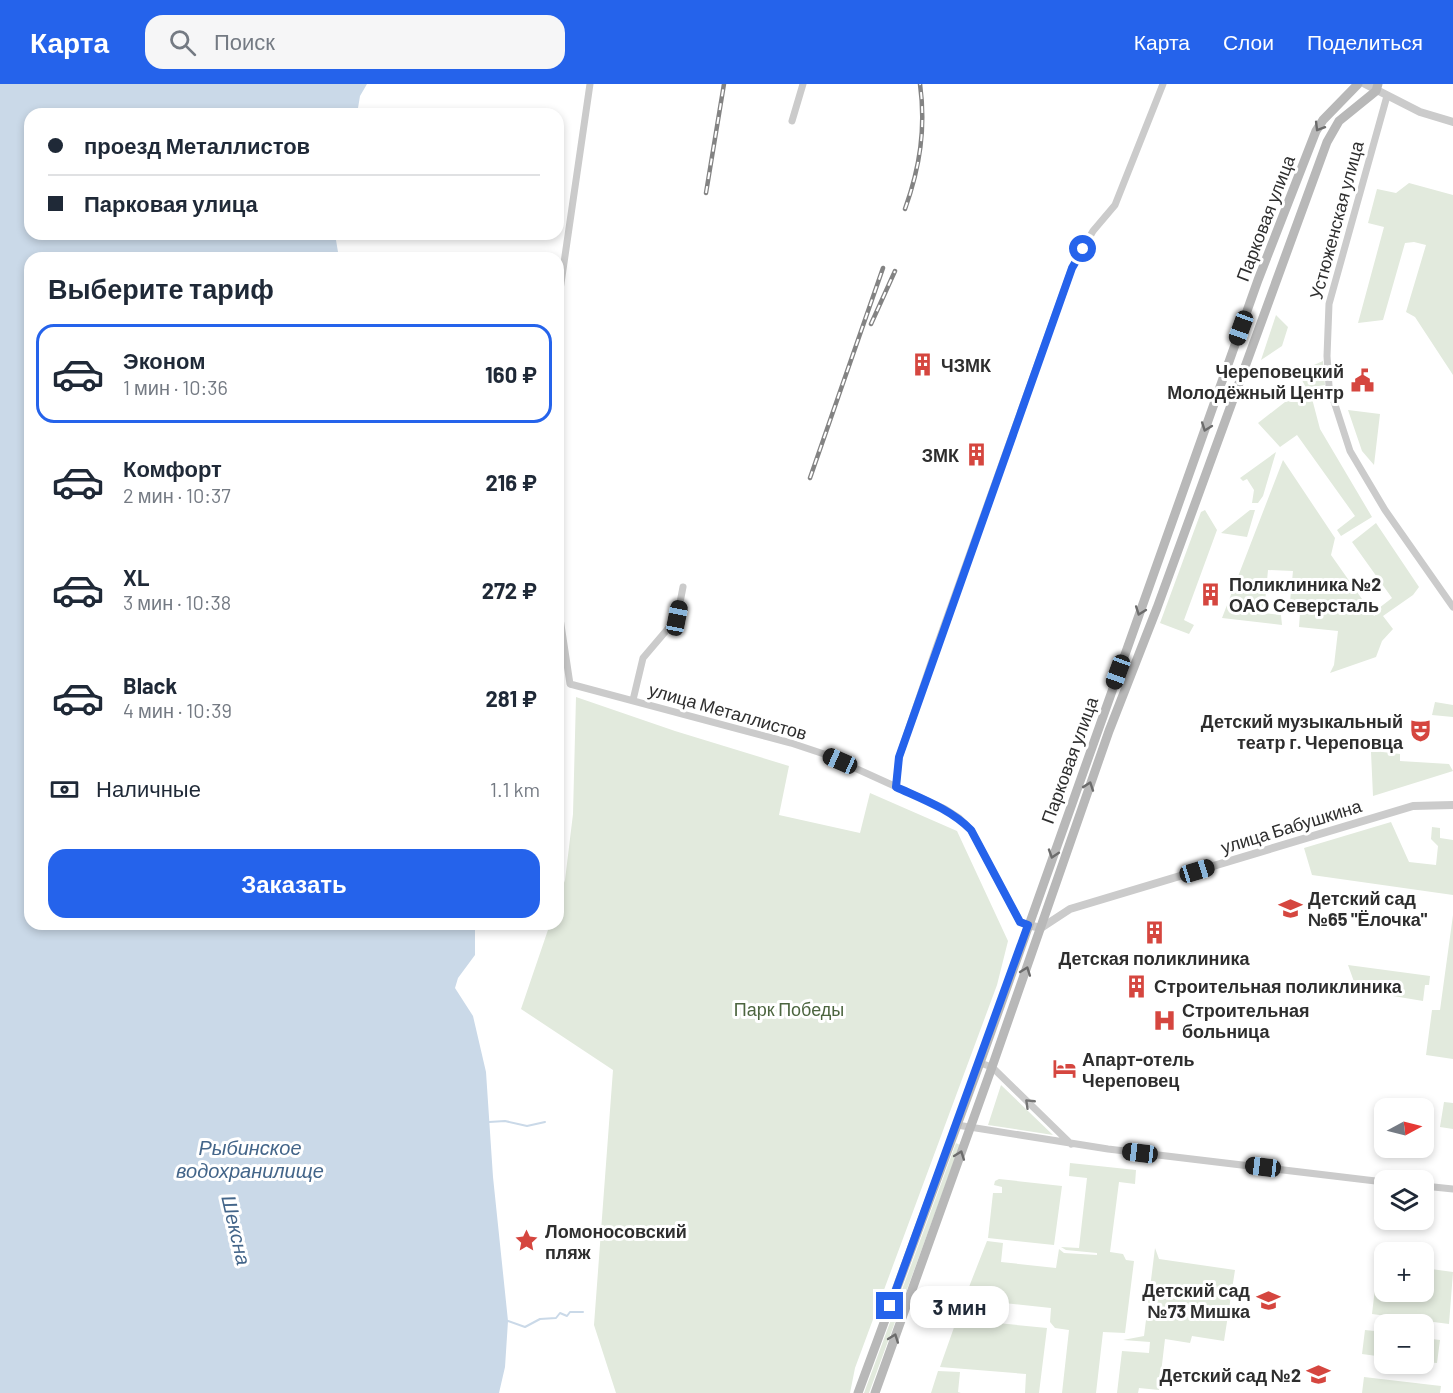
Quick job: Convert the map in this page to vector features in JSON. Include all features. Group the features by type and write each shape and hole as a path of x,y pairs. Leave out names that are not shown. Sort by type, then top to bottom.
{"main road":[{"name":"Парковая улица","path":"858,1393 980,1063 1258,280 1309,147 1323,120 1358,84"},
{"name":"Парковая улица","path":"874,1393 970,1129 1109,731 1157,608 1331,132 1344,115 1377,87"}],"street":[{"path":"564,263 590,84"},
{"path":"792,121 803,84"},
{"path":"896,787 899,757 932,658 1072,268 1093,231 1115,206 1163,84"},
{"path":"1365,84 1377,87 1387,96 1419,112 1453,122"},
{"name":"Устюженская улица","path":"1387,96 1329,304 1326,356 1329,386 1350,451 1385,510 1453,607"},
{"path":"633,700 643,658 677,618 683,587"},
{"name":"улица Металлистов","path":"564,649 570,684 791,743 824,754 952,813 971,830 1020,922 1028,925"},
{"name":"улица Бабушкина","path":"1041,928 1070,909 1413,807 1453,805"},
{"path":"1028,925 1041,928"},
{"path":"980,1063 992,1067 1071,1143"},
{"path":"957,1125 970,1129 1071,1143 1374,1181"},
{"path":"1434,1187 1453,1189"}],"green space":[{"path":"1409,183 1453,195 1453,375 1415,317 1406,312 1426,245 1414,242 1405,243 1383,320 1358,323 1384,227 1368,223 1377,189 1396,193"},
{"path":"1276,315 1288,327 1282,346 1261,360"},
{"path":"1323,361 1325,385 1306,388 1298,372"},
{"path":"1310,391 1320,429 1372,517 1341,536 1337,530 1355,516 1297,435 1280,447 1258,423 1285,402 1298,399 1301,393"},
{"path":"1348,410 1380,414 1374,465 1362,451"},
{"path":"1276,452 1263,496 1258,503 1252,503 1254,490 1247,479 1243,481 1240,478"},
{"path":"1283,460 1335,538 1331,555 1374,616 1380,612 1379,608 1392,598 1352,542 1376,523 1419,587 1413,595 1383,616 1393,629 1382,641 1376,657 1330,673 1334,665 1338,631 1299,627 1300,613 1289,612 1293,571 1268,570 1264,613 1281,615 1282,625 1222,618"},
{"path":"1205,510 1217,530 1184,620 1194,625 1189,634 1160,623 1201,512"},
{"path":"1250,510 1255,510 1247,537 1221,533"},
{"name":"Парк Победы","path":"576,697 675,731 789,766 779,815 860,833 870,793 957,831 1008,941 997,985 855,1368 850,1393 616,1393 594,1325 613,1070 521,1009 548,930 564,930 564,883 573,814"},
{"path":"1435,702 1453,705 1453,717 1432,715"},
{"path":"1371,752 1400,754 1400,761 1449,764 1453,771 1373,796"},
{"path":"1391,822 1409,862 1436,865 1438,846 1431,839 1432,827 1440,828 1440,838 1453,840 1453,895 1312,875 1304,848"},
{"path":"1453,915 1453,1059 1426,1055 1432,1010 1440,1010"},
{"path":"1348,965 1430,976 1429,985 1425,985 1423,1001 1357,990"},
{"path":"1001,1085 1053,1135 988,1125"},
{"path":"1444,1102 1453,1103 1453,1129 1440,1127"},
{"path":"956,1143 960,1145 869,1393 864,1393"},
{"path":"1070,1163 1136,1170 1135,1184 1119,1182 1110,1252 1123,1254 1126,1260 1134,1261 1125,1333 1103,1332 1096,1393 1062,1393 1069,1330 1055,1328 1050,1322 1051,1308 995,1302 993,1317 958,1315 987,1241 1003,1243 1001,1262 1056,1268 1059,1249 1064,1253 1097,1255 1097,1253 1066,1250 1061,1247 1079,1248 1087,1178 1069,1176"},
{"path":"999,1179 1062,1186 1054,1245 988,1238 993,1193 1002,1193 1002,1187 994,1185"},
{"path":"1155,1248 1159,1259 1235,1270 1224,1341 1192,1336 1190,1343 1165,1339 1159,1390 1139,1388 1138,1393 1117,1393 1122,1351 1149,1353 1150,1342 1123,1340 1144,1336"},
{"path":"1434,1269 1453,1272 1449,1324 1434,1322 1434,1314 1372,1314 1374,1297 1374,1302 1434,1302"},
{"path":"957,1319 1047,1328 1039,1393 1025,1393 1026,1374 940,1367"},
{"path":"1365,1330 1374,1331 1374,1356 1362,1354"},
{"path":"1434,1339 1440,1340 1437,1363 1434,1363"},
{"path":"938,1371 960,1372 958,1392 961,1393 931,1393"},
{"path":"1364,1377 1441,1386 1440,1393 1362,1393"}],"water":[{"name":"Рыбинское водохранилище","path":"0,84 367,84 360,96 358,108 24,108 24,240 336,240 338,252 24,252 24,930 475,930 475,955 458,978 455,988 473,1016 486,1072 493,1177 508,1321 505,1367 499,1393 0,1393"}],"waterway":[{"path":"489,1122 505,1121 527,1126 545,1122"},
{"path":"508,1321 525,1327 540,1319 556,1318 560,1313 567,1316 570,1312 583,1312"}],"railway":[{"path":"706,193 724,84"},
{"path":"905,209 915,178 922,132 920,84"},
{"path":"810,478 883,268"},
{"path":"871,324 895,271"}],"place":[{"name":"ЧЗМК","path":"923,365"},
{"name":"Череповецкий Молодёжный Центр","path":"1362,381"},
{"name":"ЗМК","path":"977,455"},
{"name":"Поликлиника №2 ОАО Северсталь","path":"1211,594"},
{"name":"Детский музыкальный театр г. Череповца","path":"1421,731"},
{"name":"Детский сад №65 \"Ёлочка\"","path":"1290,908"},
{"name":"Детская поликлиника","path":"1154,932"},
{"name":"Строительная поликлиника","path":"1136,986"},
{"name":"Строительная больница","path":"1164,1020"},
{"name":"Апарт-отель Череповец","path":"1064,1069"},
{"name":"Ломоносовский пляж","path":"527,1241"},
{"name":"Детский сад №73 Мишка","path":"1268,1300"},
{"name":"Детский сад №2","path":"1319,1375"}],"route":[{"path":"890,1306 1028,925 1020,922 971,830 945,809 896,787 899,757 1072,268 1083,249"}],"water label":[{"name":"Шексна","path":"237,1230"}]}
